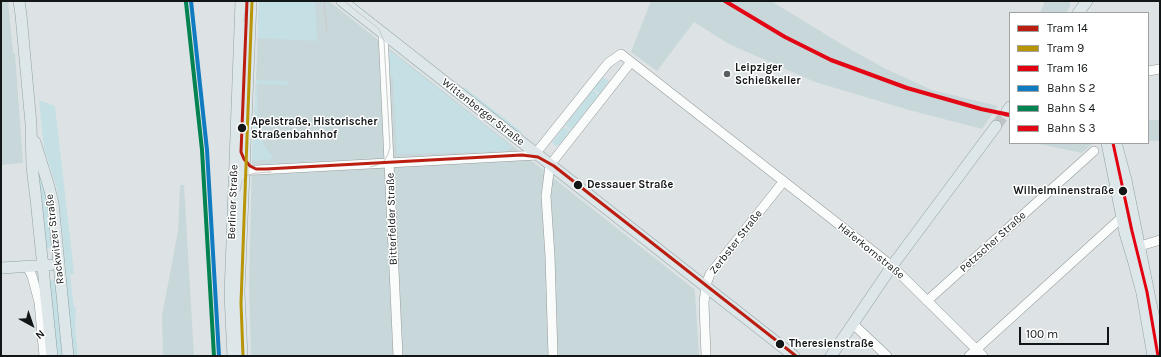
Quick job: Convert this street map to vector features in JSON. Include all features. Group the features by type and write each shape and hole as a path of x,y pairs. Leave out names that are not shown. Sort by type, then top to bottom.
{"main road":[{"name":"Rackwitzer Straße","path":"19,1 31,124 32,167 44,266 52,356"},
{"name":"Berliner Straße","path":"241,1 239,298 242,356"},
{"name":"Berliner Straße","path":"233,356 230,295 251,1"},
{"name":"Wittenberger Straße","path":"342,1 794,356"},
{"path":"1079,10 1088,1"},
{"path":"1088,1 1091,12"},
{"name":"Rackwitzer Straße","path":"31,124 53,203 68,356"},
{"path":"831,356 892,266 996,126"},
{"path":"1107,144 1121,218 1142,293 1153,356"},
{"path":"1116,144 1126,180 1160,348"},
{"path":"1,268 28,268 58,264"}],"street":[{"name":"Bitterfelder Straße","path":"383,33 398,356"},
{"path":"239,170 537,154 608,63 621,54 631,62 550,164 546,196 554,356"},
{"name":"Haferkornstraße","path":"631,62 892,266 980,353"},
{"path":"1149,71 1160,69"},
{"name":"Petzscher Straße","path":"927,301 1094,151"},
{"name":"Zerbster Straße","path":"706,356 704,303 706,287 710,274 783,182"},
{"path":"969,356 980,353 1121,218"},
{"path":"1140,246 1160,240"},
{"path":"28,268 32,276 39,302 44,356"},
{"path":"853,324 886,356"}],"shaded area":[{"path":"1,1 8,1 13,53 15,53 23,163 1,165"},
{"path":"259,1 329,1 694,289 699,356 251,356 249,287 252,158"},
{"path":"259,1 315,1 317,41 258,38"},
{"path":"651,1 771,1 848,48 886,69 932,90 998,106 982,129 909,110 815,82 729,44 694,22 657,71 631,52"},
{"path":"1045,1 1070,1 1070,7 1067,12 1040,12"},
{"path":"390,51 512,147 506,151 399,154 397,152 393,78 389,72"},
{"path":"603,77 609,81 600,94 593,89"},
{"path":"256,80 288,81 288,85 257,84 258,123 260,134 264,145 274,159 254,161 252,158"},
{"path":"464,87 522,132 520,134 462,89"},
{"path":"593,90 599,95 571,130 565,125"},
{"path":"39,100 55,106 74,274 70,275 74,307 76,307 75,325 78,356 71,356 64,280 67,279 59,201 57,189 44,149"},
{"path":"1149,120 1160,120 1160,141 1149,141"},
{"path":"564,127 570,131 559,145 555,146 552,142"},
{"path":"1039,144 1092,144 1082,153"},
{"path":"36,161 45,181 48,195 54,247 45,248 35,172 34,162"},
{"path":"180,185 184,185 194,356 163,356 162,316 178,231"},
{"path":"55,280 59,323 65,356 55,356 48,281"}],"tunnel":[{"path":"996,126 1007,111"}],"tram line":[{"path":"244,21 246,1"},
{"name":"14","path":"247,1 241,152 244,159 250,166 256,169 266,169 522,155 538,157 554,166 796,356"},
{"name":"9","path":"243,356 241,303 252,1"},
{"path":"324,1 327,31"},
{"path":"344,1 379,29 384,41 390,147 384,161 370,167"},
{"name":"16","path":"1113,144 1147,292 1158,356"},
{"path":"240,191 242,181 248,175 271,172"}],"transit line":[{"path":"191,1 207,150 219,356"},
{"path":"725,1 785,37 831,60 907,88 981,109 1009,115"},
{"path":"186,2 202,150 214,356"}],"place":[{"name":"Leipziger Schießkeller","path":"727,74"},
{"name":"Apelstraße, Historischer Straßenbahnhof","path":"242,128"},
{"name":"Dessauer Straße","path":"578,185"},
{"name":"Wilhelminenstraße","path":"1123,191"},
{"name":"Theresienstraße","path":"780,344"}]}
